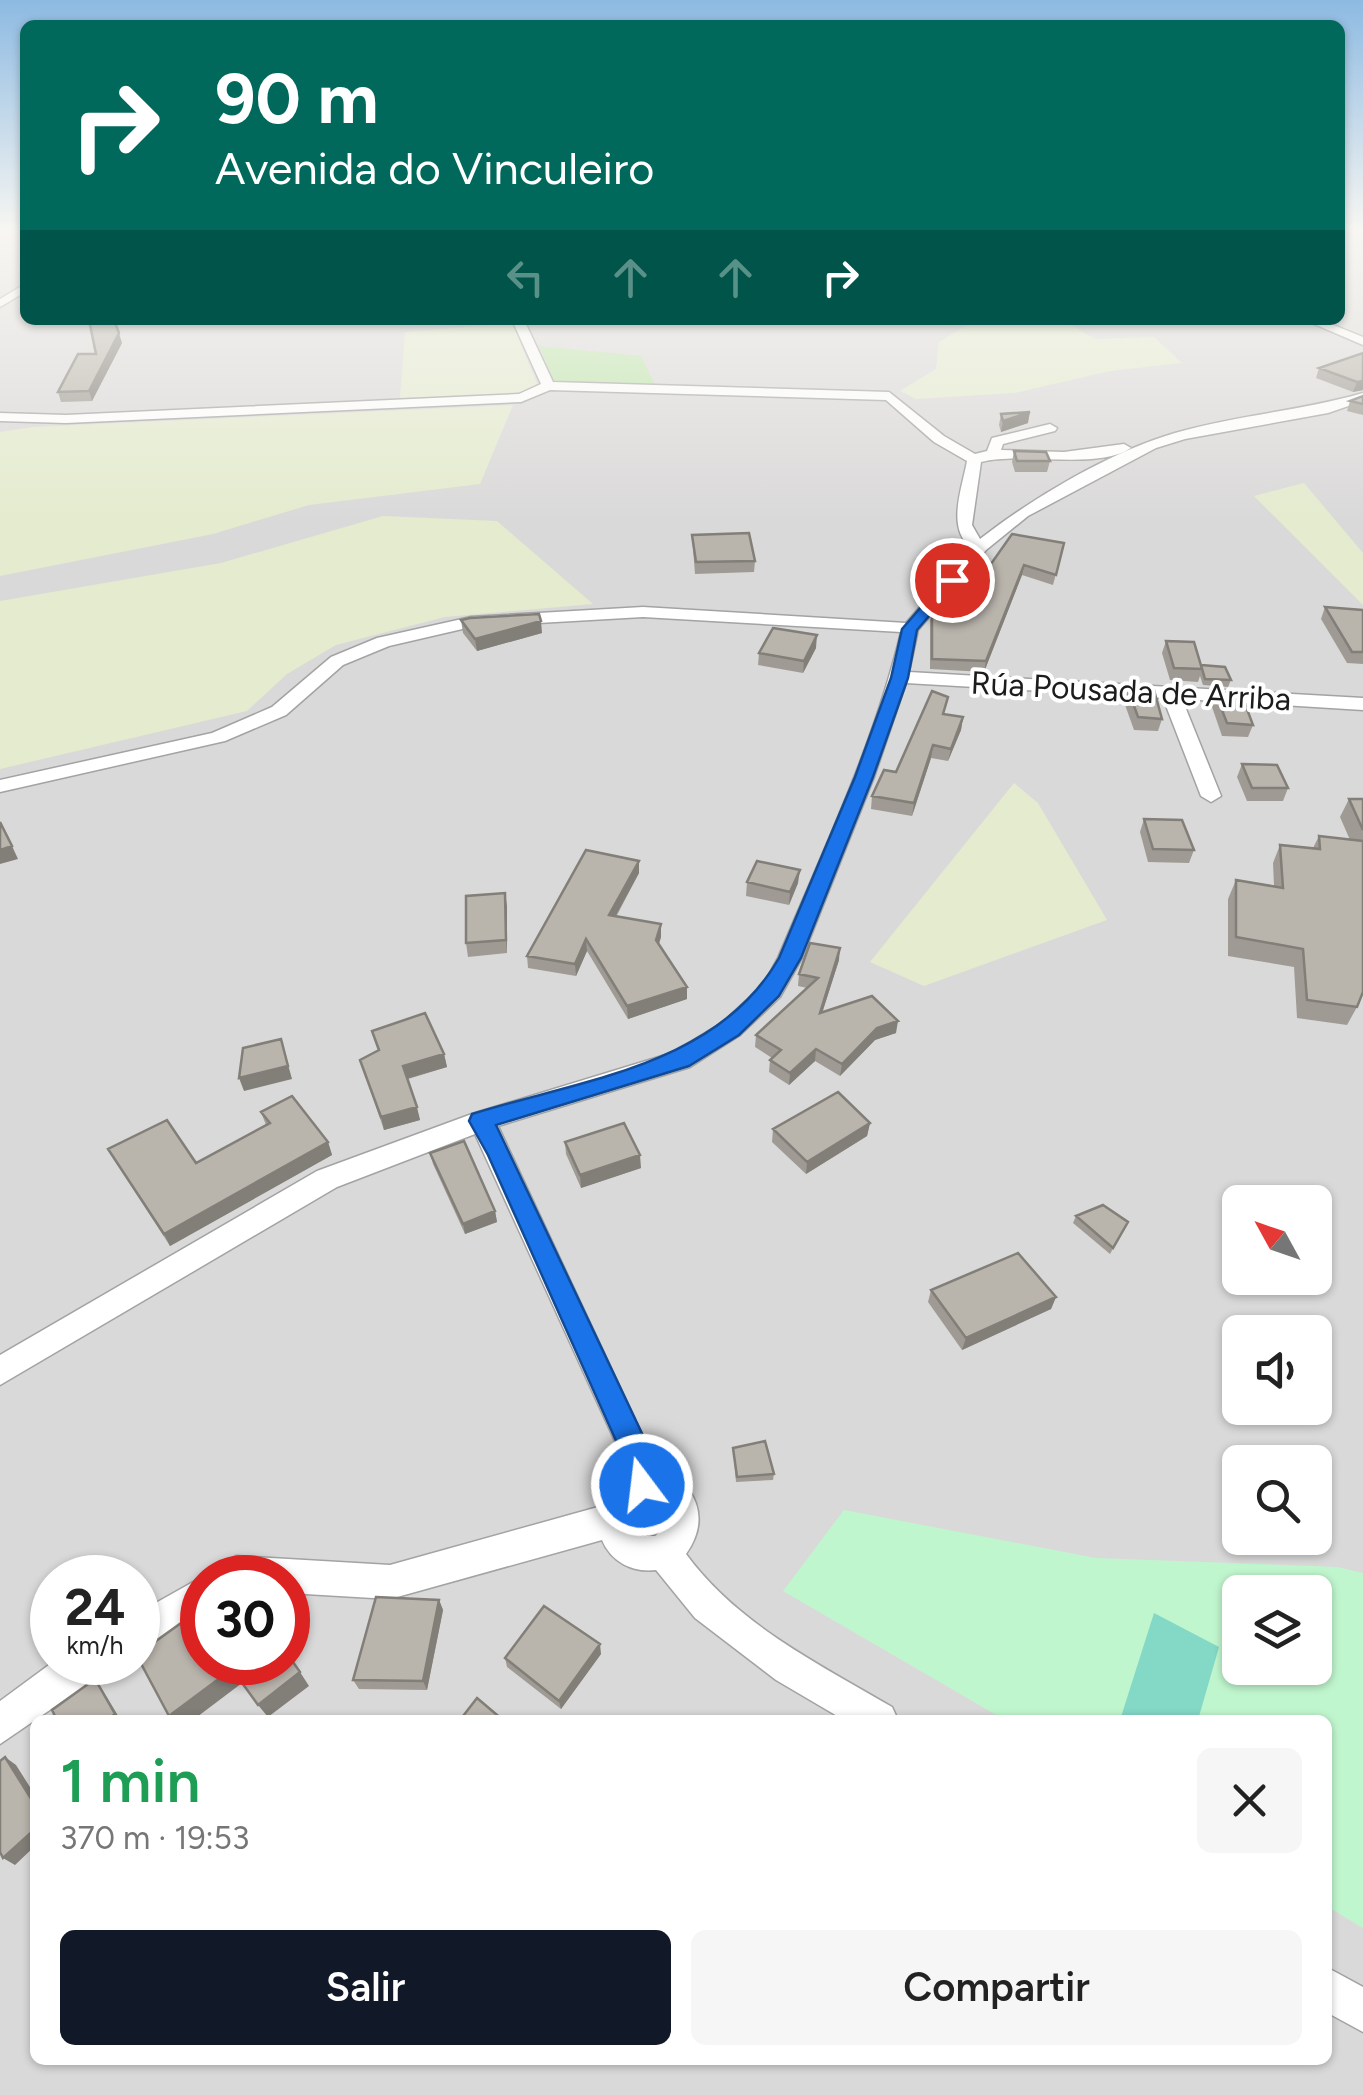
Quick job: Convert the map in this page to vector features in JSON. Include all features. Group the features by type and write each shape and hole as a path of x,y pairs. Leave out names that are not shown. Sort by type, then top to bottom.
{"street":[{"path":"521,326 548,386"},
{"path":"1325,326 1363,341"},
{"path":"0,417 66,419 504,400 521,398 548,386 888,396 906,408 932,437 974,459 992,454 1064,456 1151,445 1183,435 1328,409 1363,397"},
{"path":"992,454 997,441 1050,428"},
{"path":"0,1370 327,1178 480,1121 681,1060 731,1029 772,991 790,958 899,678 910,629 980,546 1023,513 1151,445"},
{"path":"974,459 964,525 968,537 980,546"},
{"path":"0,786 218,738 279,711 337,660 383,642 471,622 643,612 770,622 895,625 910,629"},
{"name":"Rúa Pousada de Arriba","path":"899,678 1363,704"},
{"path":"1170,693 1211,796"},
{"path":"480,1121 499,1152 641,1463 642,1485"},
{"path":"642,1485 664,1487 680,1502 684,1512 680,1535 664,1551 641,1554 630,1550 621,1544 612,1523 623,1494 642,1485"},
{"path":"310,1577 390,1582 592,1524 612,1523"},
{"path":"664,1551 676,1572 732,1631 872,1715"},
{"path":"0,1725 52,1685"},
{"path":"1332,1992 1363,2011"}],"shaded area":[{"path":"0,326 1363,326 1363,2095 0,2095"},
{"path":"1154,1613 1219,1647 1199,1715 1122,1715"}],"green space":[{"path":"513,326 537,384 523,393 499,396 400,398 405,332"},
{"path":"966,326 1073,326 1095,339 1154,337 1182,363 1110,371 1015,393 916,399 900,391 936,369 939,342"},
{"path":"539,346 641,356 655,385 555,383"},
{"path":"513,405 480,484 309,505 213,534 0,576 0,432 33,427"},
{"path":"1304,483 1363,553 1363,605 1254,496"},
{"path":"383,516 497,521 593,604 445,617 336,645 287,674 247,711 0,769 0,601 221,563"},
{"path":"1014,783 1038,803 1107,920 924,986 870,962"},
{"path":"844,1510 1096,1558 1337,1567 1363,1573 1363,1928 1332,1909 1332,1715 996,1715 783,1591"}],"building":[{"path":"90,326 116,326 119,333 89,391 58,392 78,354 96,354"},
{"path":"1363,353 1363,381 1319,368"},
{"path":"1030,412 1003,421 1001,414"},
{"path":"1014,451 1046,452 1050,461 1017,461"},
{"path":"749,533 755,561 696,562 692,535"},
{"path":"1012,534 1064,543 1056,575 1024,565 986,661 932,659 932,611 939,603 957,607 970,580 979,581"},
{"path":"1325,607 1363,610 1363,652 1352,652"},
{"path":"539,614 541,621 475,639 461,620 470,618"},
{"path":"773,628 817,635 804,661 759,653"},
{"path":"1166,641 1194,642 1202,669 1174,668"},
{"path":"1201,665 1225,667 1231,680 1205,679"},
{"path":"1128,689 1154,690 1162,719 1138,717"},
{"path":"932,691 948,697 943,714 963,717 951,749 933,745 914,803 872,796 884,770 896,772"},
{"path":"1215,692 1241,693 1253,725 1227,723"},
{"path":"1242,764 1277,765 1288,788 1252,788"},
{"path":"1349,799 1363,799 1363,830"},
{"path":"1144,819 1182,820 1194,850 1153,849"},
{"path":"0,822 12,846 0,850"},
{"path":"1319,836 1363,841 1363,992 1357,1007 1307,1000 1303,949 1236,937 1236,880 1283,888 1280,845 1320,849"},
{"path":"586,850 639,861 609,915 661,924 656,940 687,987 627,1006 586,939 575,964 527,956"},
{"path":"757,861 800,870 790,892 747,882"},
{"path":"505,893 506,940 466,943 466,896"},
{"path":"810,943 840,948 820,1013 872,996 898,1021 877,1028 842,1064 816,1049 790,1073 770,1060 781,1050 756,1035 818,978 799,974"},
{"path":"425,1013 444,1054 403,1066 417,1107 381,1117 360,1060 379,1050 372,1031"},
{"path":"281,1039 288,1066 239,1078 243,1048"},
{"path":"838,1092 870,1123 807,1162 773,1129"},
{"path":"292,1096 328,1142 164,1234 108,1149 167,1120 196,1163 270,1123 261,1112"},
{"path":"624,1123 640,1155 580,1175 565,1142"},
{"path":"464,1141 495,1211 463,1224 430,1153"},
{"path":"1103,1205 1128,1222 1113,1248 1076,1216"},
{"path":"1018,1253 1056,1297 966,1338 931,1290"},
{"path":"765,1441 774,1474 737,1477 733,1448"},
{"path":"376,1597 439,1600 423,1681 353,1680"},
{"path":"544,1606 600,1644 559,1701 505,1658"},
{"path":"180,1624 180,1685 211,1685 168,1715 152,1685 160,1685 160,1638"},
{"path":"87,1685 98,1685 115,1714 114,1715 54,1715 52,1710"},
{"path":"244,1685 283,1685 258,1705"},
{"path":"477,1698 497,1715 464,1715"},
{"path":"5,1757 30,1797 30,1834 3,1858 0,1852 0,1761"}],"route":[{"path":"642,1485 641,1463 499,1152 480,1121 681,1060 731,1029 772,991 790,958 864,777 899,678 910,629 952,580"}]}
